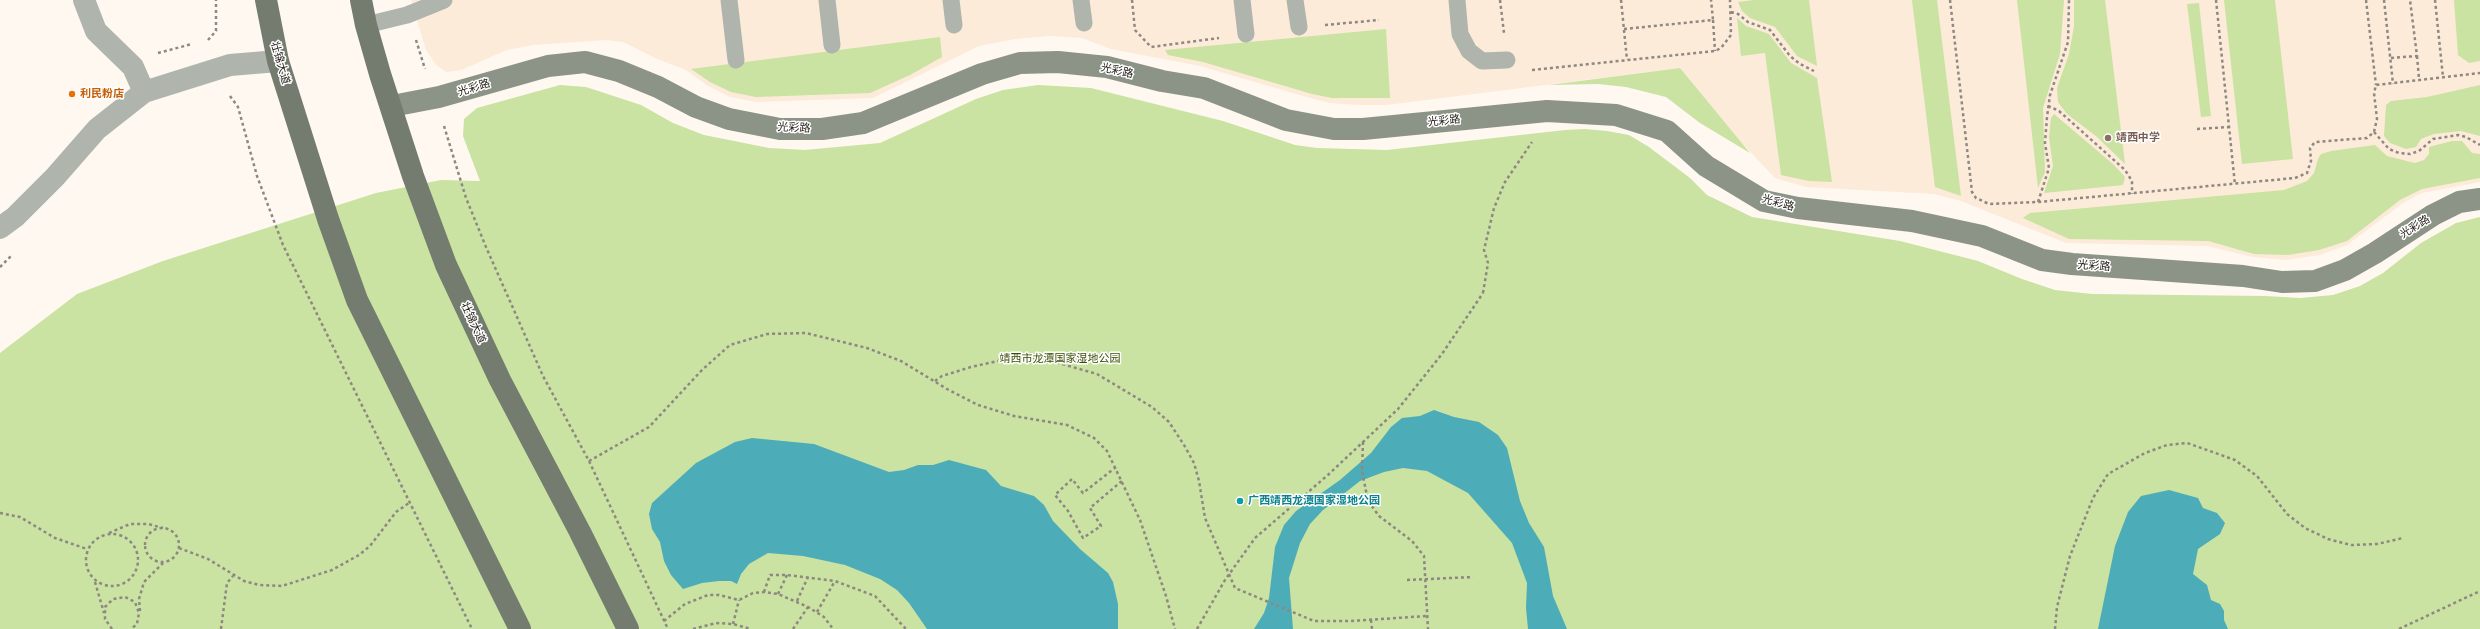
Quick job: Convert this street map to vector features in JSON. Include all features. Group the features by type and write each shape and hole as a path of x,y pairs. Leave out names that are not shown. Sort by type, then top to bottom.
{"main road":[{"name":"壮锦大道","path":"266,0 278,61 326,211 357,300 520,629"},
{"name":"壮锦大道","path":"361,0 366,25 413,176 446,265 500,380 580,532 628,629"}],"street":[{"path":"84,0 96,31 133,67 141,82 144,92"},
{"path":"0,228 15,217 55,177 98,129 144,92 230,65 278,61"},
{"name":"光彩路","path":"392,106 439,97 548,66 585,62 619,71 658,87 696,107 729,119 780,129 822,129 863,123 982,74 1020,63 1058,62 1107,67 1162,81 1204,88 1286,120 1334,129 1363,128 1547,111 1616,115 1667,131 1706,166 1764,201 1798,208 1912,221 1982,236 2042,260 2072,264 2244,276 2282,282 2315,281 2345,270 2375,254 2408,230 2458,202 2480,199"}],"lane":[{"path":"366,25 407,15 444,0"},
{"path":"729,0 736,60"},
{"path":"827,0 832,45"},
{"path":"951,0 954,25"},
{"path":"1082,0 1084,23"},
{"path":"1242,0 1246,34"},
{"path":"1296,0 1299,27"},
{"path":"1457,0 1460,34 1469,51 1482,61 1507,60"}],"path":[{"path":"204,41 216,31 216,0"},
{"path":"1500,0 1507,60 1517,70 1523,71 1715,51 1721,48 1731,35 1732,12 1730,0"},
{"path":"1621,0 1627,60"},
{"path":"1711,0 1715,51"},
{"path":"1950,0 1972,192 1976,198 1989,204 2038,202 2234,185 2295,178 2307,173 2311,161 2310,148 2314,142 2367,138 2374,132 2377,119 2374,93 2376,85 2366,0"},
{"path":"2038,202 2049,168 2045,143 2048,106 2068,42 2069,0"},
{"path":"2216,0 2234,185"},
{"path":"2384,0 2393,84"},
{"path":"2410,0 2419,79"},
{"path":"2436,0 2443,76"},
{"path":"1732,12 1738,14 1748,22 1770,30 1790,56 1800,64 1814,71"},
{"path":"407,15 421,59 439,97 450,149 480,233 543,376 589,462 668,629"},
{"path":"1624,29 1713,20"},
{"path":"133,67 145,58 167,50 195,44"},
{"path":"2391,58 2417,56"},
{"path":"2376,85 2393,84 2443,76 2480,73"},
{"path":"226,94 230,96 238,107 257,176 283,245 472,629"},
{"path":"2048,106 2059,111 2125,170 2132,182 2132,194"},
{"path":"1197,629 1225,580 1255,538 1363,442 1419,384 1483,293 1488,263 1484,250 1494,208 1505,182 1542,128 1547,111"},
{"path":"2197,129 2229,127"},
{"path":"2374,132 2389,149 2399,153 2410,154 2419,151 2433,139 2458,135 2466,137 2480,145"},
{"path":"0,267 14,254"},
{"path":"589,462 649,427 714,359 730,346 747,339 774,334 806,333 887,354 958,395 995,411 1067,425 1094,438 1107,451 1123,480 1151,550 1175,629"},
{"path":"935,381 942,376 971,367 1007,359 1030,357 1048,360 1097,374 1152,407 1168,422 1194,463 1205,518 1235,588 1307,620 1323,622 1427,616"},
{"path":"1363,442 1362,470 1368,501 1378,516 1422,550 1426,579 1428,629"},
{"path":"2055,629 2057,607 2070,556 2093,498 2108,474 2145,453 2167,445 2187,443 2235,460 2257,476 2288,514 2305,528 2328,539 2351,545 2378,544 2403,538"},
{"path":"1116,467 1083,493 1072,479 1055,495 1068,511 1084,538 1101,526 1090,508 1123,480"},
{"path":"179,548 208,559 233,576 260,585 282,586 332,570 359,555 370,546 396,512 409,503"},
{"path":"0,513 20,517 55,538 87,550"},
{"path":"112,629 107,624 95,582 86,568 87,550 92,542 130,524 148,524 173,532 177,537 179,548 174,557 164,562 144,582 136,624 131,629"},
{"path":"163,528 151,531 145,547 149,557 158,562 164,562"},
{"path":"95,582 111,587 119,586 127,582 137,569 137,552 133,544 117,534 108,534"},
{"path":"764,592 770,575 787,575 835,581 875,596 906,629"},
{"path":"778,594 787,575"},
{"path":"221,629 228,582 233,576"},
{"path":"797,601 808,577"},
{"path":"1407,580 1473,577"},
{"path":"816,612 835,581"},
{"path":"2399,629 2480,591"},
{"path":"664,621 685,604 708,596 719,594 739,600 753,593 764,592 778,594 797,601 816,612 833,629"},
{"path":"104,613 105,607 113,599 125,597 135,602 139,613"},
{"path":"733,624 739,600"},
{"path":"793,629 808,607"},
{"path":"1371,620 1372,629"},
{"path":"693,629 716,623 733,624 751,629"}],"shaded area":[{"name":"靖西中学","path":"411,0 2480,0 2480,182 2422,193 2403,203 2347,245 2320,255 2286,260 2253,257 2207,246 2066,243 1961,201 1934,194 1806,187 1775,178 1723,123 1680,68 1387,105 1358,105 1330,103 1200,66 1111,49 1082,38 1050,36 1015,39 979,46 873,98 756,102 730,97 708,86 686,70 657,59 623,42 607,40 533,45 507,50 461,70 446,72 436,65 426,50"}],"green space":[{"path":"1754,0 1809,0 1817,66 1797,56 1775,27 1750,18 1742,11 1738,2"},
{"path":"1912,0 1937,0 1961,196 1935,187"},
{"path":"2017,0 2064,0 2060,54 2043,108 2045,172 2038,188"},
{"path":"2074,0 2105,0 2125,164 2096,136 2067,114 2058,102 2057,88 2069,54 2074,26"},
{"path":"2224,0 2275,0 2293,159 2242,164"},
{"path":"2454,0 2480,0 2480,61 2469,63 2458,55"},
{"path":"2199,3 2211,116 2201,117 2187,4"},
{"path":"1737,18 1746,26 1769,34 1791,63 1817,78 1832,182 1809,181 1781,175 1765,53 1741,56"},
{"path":"1386,29 1390,98 1332,98 1312,94 1203,62 1168,55 1165,50"},
{"path":"940,37 942,57 910,75 870,93 756,97 731,92 710,82 691,69"},
{"path":"1680,68 1750,153 1700,123 1666,97 1626,87 1598,84 1549,85"},
{"name":"靖西市龙潭国家湿地公园","path":"560,85 586,87 641,105 673,123 704,135 769,148 805,150 880,143 976,99 1003,90 1038,85 1091,88 1223,121 1295,145 1317,148 1387,150 1565,130 1585,129 1607,131 1629,135 1649,147 1690,178 1707,195 1752,217 1900,241 1978,261 2022,279 2055,290 2092,294 2265,296 2300,298 2333,295 2360,286 2383,273 2421,243 2456,223 2480,217 2480,629 0,629 0,353 77,294 163,261 376,193 441,180 480,181 463,136 464,119 477,108"},
{"path":"2480,85 2480,136 2461,131 2434,134 2421,139 2416,147 2406,149 2390,143 2384,136 2386,105 2391,101 2427,97"},
{"path":"2054,114 2114,165 2125,177 2123,185 2044,193 2053,166 2049,137 2051,118"},
{"path":"2452,141 2462,141 2472,153 2480,154 2480,178 2422,189 2400,200 2347,241 2319,250 2288,255 2254,254 2208,241 2069,239 2023,218 2030,213 2284,190 2307,181 2314,173 2321,154 2331,151 2375,145 2387,156 2415,163 2424,160 2429,154 2429,147"}],"water":[{"path":"1434,410 1454,417 1479,422 1498,435 1507,448 1520,501 1529,523 1544,547 1553,596 1567,629 1528,629 1526,608 1527,583 1512,543 1468,493 1427,471 1403,468 1384,472 1360,481 1323,510 1310,524 1300,543 1289,578 1293,629 1254,629 1264,613 1269,598 1275,547 1284,525 1296,511 1340,480 1371,453 1391,427 1402,418 1420,416"},
{"path":"752,438 814,444 889,472 904,470 918,465 933,465 949,460 986,470 1001,486 1034,496 1044,505 1053,521 1080,549 1108,573 1113,582 1118,604 1118,629 927,629 909,603 897,590 880,579 845,565 803,556 768,553 749,564 741,574 737,584 731,581 719,581 702,583 683,589 671,575 664,561 660,542 652,529 649,514 652,503 696,463 735,442"},
{"path":"2169,490 2198,498 2203,508 2217,513 2225,523 2220,534 2198,549 2193,574 2207,585 2211,600 2220,604 2224,611 2224,620 2228,629 2098,629 2115,546 2128,512 2141,496"}],"place":[{"name":"利民粉店","path":"72,94"},
{"name":"靖西中学","path":"2108,138"},
{"name":"广西靖西龙潭国家湿地公园","path":"1240,501"}]}
